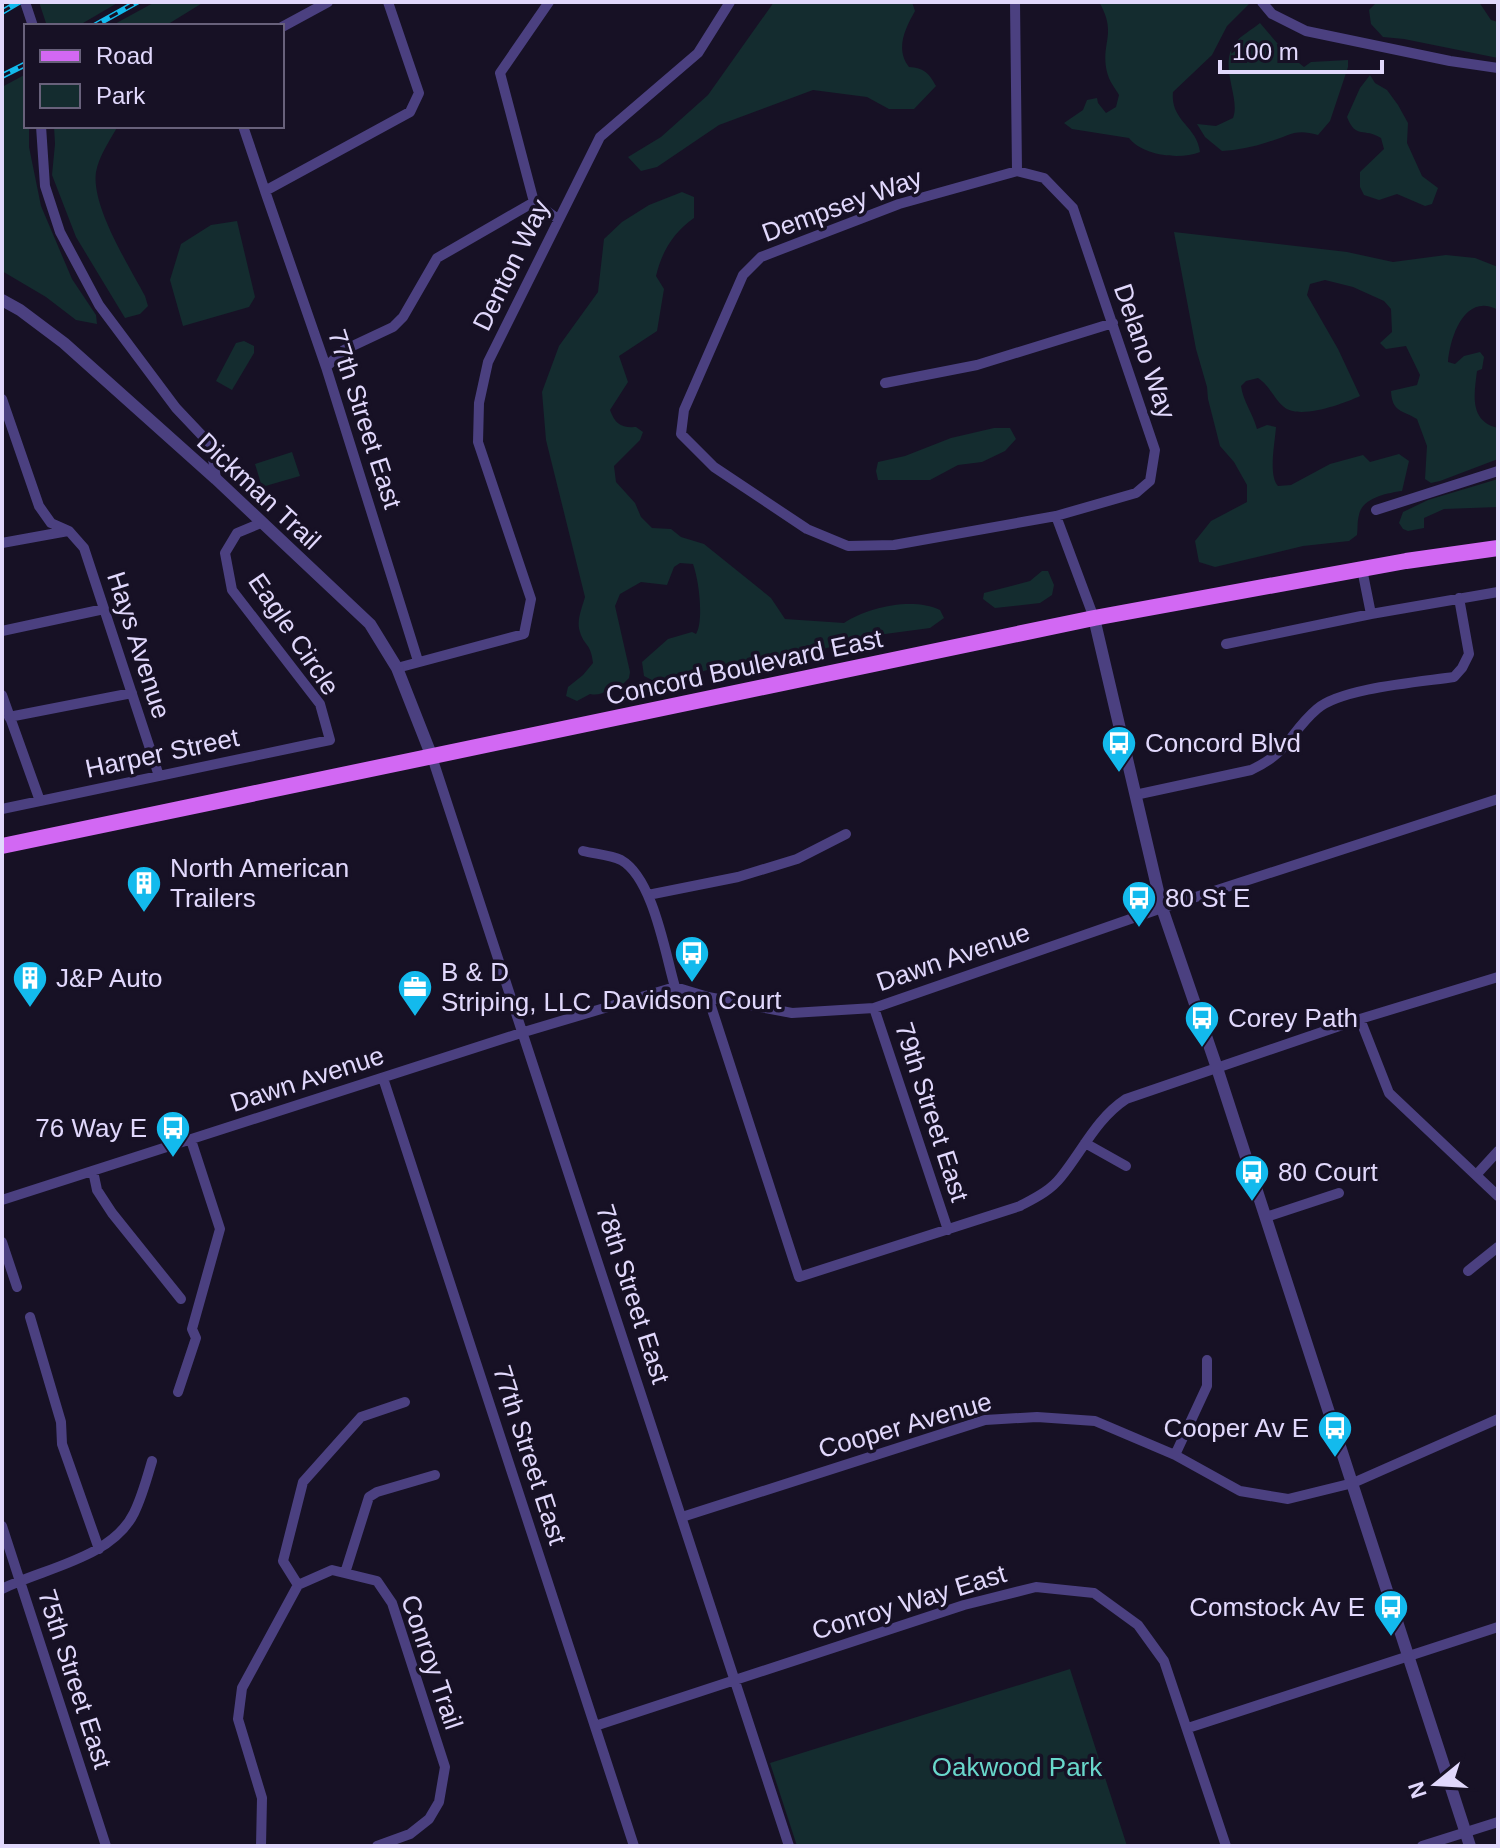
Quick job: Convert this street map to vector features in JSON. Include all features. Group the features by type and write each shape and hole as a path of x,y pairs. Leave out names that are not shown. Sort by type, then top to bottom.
{"main road":[{"name":"Concord Boulevard East","path":"2,846 1094,618 1362,569 1498,548"}],"street":[{"path":"25,2 32,24"},
{"path":"284,26 328,2"},
{"path":"265,191 410,112 419,93 388,2"},
{"path":"549,2 500,73 534,202 558,219"},
{"name":"Denton Way","path":"418,661 524,634 531,599 478,442 479,403 488,362 600,137 698,53 730,2"},
{"path":"1015,2 1017,171"},
{"path":"1262,2 1272,14 1306,31 1498,68"},
{"path":"41,128 45,186 60,232 99,305 176,408 211,445 216,479"},
{"name":"77th Street East","path":"244,128 326,367 418,661"},
{"name":"Delano Way","path":"1017,171 1044,178 1073,208 1155,450 1150,481 1136,493 1056,516"},
{"name":"Dempsey Way","path":"1017,171 899,204 761,257 743,275 684,410 681,434 714,467 737,483 807,529 848,546 894,545 1056,516"},
{"path":"326,367 344,350 393,327 403,317 437,258 534,202"},
{"name":"Dickman Trail","path":"2,300 64,343 216,479 370,624 397,668 432,757"},
{"path":"885,383 977,365 1113,323"},
{"name":"Hays Avenue","path":"2,399 39,506 51,523 69,531 84,548 159,776"},
{"path":"1376,510 1498,471"},
{"path":"1056,516 1094,618 1162,908 1266,1217 1468,1840"},
{"name":"Eagle Circle","path":"261,523 237,533 225,553 232,590 320,704 330,740"},
{"path":"2,543 69,531"},
{"path":"1362,569 1371,614"},
{"path":"1226,644 1498,592"},
{"path":"1135,795 1251,770 1267,763 1284,749 1315,710 1338,696 1454,677 1469,654 1459,598"},
{"path":"2,631 104,609"},
{"path":"397,668 418,661"},
{"path":"9,717 132,693"},
{"path":"2,695 40,801"},
{"name":"Harper Street","path":"2,809 330,740"},
{"name":"78th Street East","path":"432,757 789,1846"},
{"name":"Dawn Avenue","path":"2,1200 524,1032 675,987 708,997 792,1013 874,1008 1162,908 1498,799"},
{"path":"648,895 738,877 797,859 846,834"},
{"path":"583,851 620,860 636,874 648,895 675,987"},
{"path":"708,997 799,1277 1020,1206 1043,1194 1060,1179 1108,1111 1126,1099 1360,1019 1498,977"},
{"name":"79th Street East","path":"874,1008 948,1230"},
{"path":"1360,1019 1389,1093 1498,1196"},
{"name":"77th Street East","path":"383,1078 634,1846"},
{"path":"178,1392 196,1338 192,1329 220,1229 191,1140"},
{"path":"1085,1143 1126,1166"},
{"path":"1477,1174 1498,1151"},
{"path":"93,1171 97,1190 112,1213 181,1299"},
{"path":"1266,1217 1339,1193"},
{"path":"2,1242 17,1287"},
{"path":"1468,1271 1498,1247"},
{"path":"30,1317 61,1422 62,1444 99,1549"},
{"path":"1175,1455 1207,1386 1207,1360"},
{"path":"298,1585 283,1561 303,1482 361,1417 405,1402"},
{"name":"Cooper Avenue","path":"682,1517 985,1420 1037,1417 1095,1421 1175,1455 1240,1491 1288,1499 1353,1483 1498,1419"},
{"path":"2,1589 99,1549 116,1536 133,1516 152,1461"},
{"path":"261,1846 262,1798 238,1719 242,1688 298,1585 332,1570 345,1573 369,1497 435,1475"},
{"name":"75th Street East","path":"2,1526 106,1846"},
{"name":"Conroy Trail","path":"345,1573 377,1581 392,1603 445,1767 439,1802 429,1819 410,1834 377,1846"},
{"name":"Conroy Way East","path":"595,1726 964,1605 1036,1587 1094,1593 1138,1625 1164,1661 1226,1846"},
{"path":"1188,1728 1498,1627"},
{"path":"1422,1846 1468,1840 1498,1822"}],"green space":[{"path":"39,2 119,2 81,24 46,24"},
{"path":"155,2 204,2 168,24 115,24"},
{"path":"774,2 912,2 915,11 902,46 905,60 909,67 926,72 936,86 914,109 889,109 867,97 813,90 719,125 657,167 641,171 628,157 661,137 708,95"},
{"path":"1099,2 1248,2 1227,26 1212,55 1173,92 1179,117 1194,136 1200,152 1182,156 1162,155 1143,149 1129,138 1072,129 1064,123 1083,110 1087,100 1097,98 1106,113 1116,107 1119,95 1107,72 1107,22"},
{"path":"1377,2 1479,2 1491,20 1498,22 1498,58 1383,37 1371,24 1369,10"},
{"path":"1260,23 1283,50 1304,67 1311,62 1348,60 1348,67 1330,121 1318,135 1297,133 1222,151 1205,137 1197,124 1216,126 1233,118 1230,52 1237,40"},
{"path":"24,75 24,128 29,128 29,147 41,206 72,279 96,315 97,324 76,320 46,297 2,271 2,87"},
{"path":"1370,75 1375,83 1387,90 1408,123 1407,143 1422,176 1438,188 1432,204 1425,206 1397,194 1379,200 1364,195 1360,187 1360,172 1384,149 1381,138 1357,131 1347,117 1360,88"},
{"path":"54,128 117,128 100,160 96,186 113,236 145,296 148,306 140,314 125,318 76,237 52,175"},
{"path":"682,192 694,197 694,218 674,236 658,267 656,276 664,289 657,331 619,356 628,382 610,410 619,424 636,427 643,432 640,440 614,466 616,482 652,528 671,529 681,537 704,544 771,598 785,619 844,623 865,612 904,604 929,606 940,610 944,618 930,628 885,634 731,671 710,669 692,675 652,680 644,676 642,662 668,639 692,632 696,634 700,620 700,600 693,564 680,563 674,567 667,585 641,582 620,594 615,606 629,678 621,686 590,694 577,701 566,696 568,687 593,663 579,628 585,597 546,440 542,392 559,346 598,292 604,239 622,222 649,205"},
{"path":"237,221 255,297 249,307 183,326 170,280 181,244 211,225"},
{"path":"1174,232 1347,252 1393,262 1446,255 1475,258 1498,267 1498,310 1486,306 1468,312 1456,330 1448,362 1455,364 1464,356 1480,352 1484,357 1482,369 1477,371 1476,406 1482,420 1498,428 1498,459 1440,481 1431,483 1425,479 1427,446 1417,419 1396,407 1391,391 1417,385 1420,375 1406,346 1386,349 1380,343 1392,332 1391,309 1384,301 1353,287 1325,280 1310,284 1307,295 1360,396 1332,406 1300,412 1284,407 1258,378 1241,386 1257,429 1267,425 1276,427 1275,481 1278,486 1291,485 1330,464 1363,455 1370,462 1399,454 1409,461 1402,491 1383,495 1365,504 1359,515 1357,535 1349,541 1303,546 1215,567 1199,562 1195,541 1211,521 1247,502 1247,485 1234,462 1220,446 1196,349"},
{"path":"244,341 254,346 254,353 232,390 216,381 236,343"},
{"path":"994,428 1010,428 1016,439 1005,451 982,462 958,465 930,480 878,480 878,462 905,456 951,438"},
{"path":"292,452 300,476 262,487 255,464"},
{"path":"1498,479 1498,507 1444,509 1424,518 1424,528 1408,531 1399,523 1403,512 1428,500"},
{"path":"1042,571 1048,571 1054,585 1052,595 1040,603 995,608 983,599 984,593 1030,581"},
{"name":"Oakwood Park","path":"1070,1669 1127,1846 797,1846 770,1763"}],"railway":[{"path":"2,12 19,2"},
{"path":"98,24 137,2"},
{"path":"2,76 24,65"}],"place":[{"name":"Concord Blvd","path":"1119,774"},
{"name":"North American Trailers","path":"144,914"},
{"name":"80 St E","path":"1139,929"},
{"name":"Davidson Court","path":"692,984"},
{"name":"J&P Auto","path":"30,1009"},
{"name":"B & D Striping, LLC","path":"415,1018"},
{"name":"Corey Path","path":"1202,1049"},
{"name":"76 Way E","path":"173,1159"},
{"name":"80 Court","path":"1252,1203"},
{"name":"Cooper Av E","path":"1335,1459"},
{"name":"Comstock Av E","path":"1391,1638"}]}
